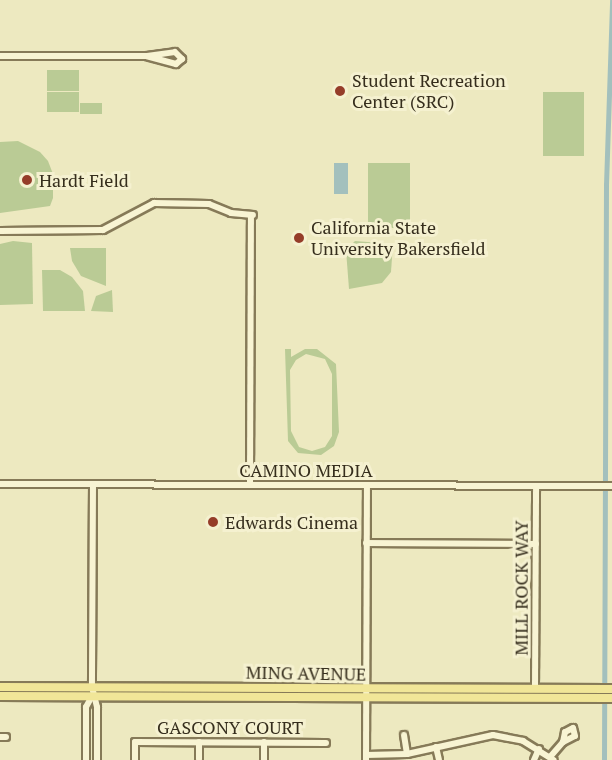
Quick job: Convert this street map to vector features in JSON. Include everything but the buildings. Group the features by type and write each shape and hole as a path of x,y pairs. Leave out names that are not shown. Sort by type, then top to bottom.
{"main road":[{"name":"MING AVENUE","path":"0,687 92,692 366,698 499,698 611,693"},
{"name":"MING AVENUE","path":"0,696 92,692 366,688 535,689 601,693"},
{"path":"499,698 529,694 535,689"}],"street":[{"path":"0,56 147,56 177,53 182,59 176,64 147,56"},
{"path":"0,231 103,230 154,203 209,204 231,213 252,215 250,485"},
{"name":"CAMINO MEDIA","path":"0,484 611,486"},
{"path":"93,485 92,692 97,707 97,760"},
{"path":"367,486 366,757 398,757 493,735 512,737 539,749 552,759 563,742"},
{"name":"MILL ROCK WAY","path":"535,689 536,486"},
{"path":"366,543 536,544"},
{"path":"86,760 86,707 92,692"},
{"path":"404,735 407,754"},
{"name":"GASCONY COURT","path":"135,760 135,742 326,743"},
{"path":"199,742 199,759"},
{"path":"264,742 264,760"},
{"path":"436,747 439,760"},
{"path":"534,760 539,749"}],"green space":[{"path":"47,70 79,70 79,91 47,91"},
{"path":"47,92 79,92 79,112 47,112"},
{"path":"543,92 584,92 584,156 543,156"},
{"path":"80,103 102,103 102,114 80,114"},
{"name":"Hardt Field","path":"18,141 40,152 48,161 53,174 53,198 50,206 0,213 0,142"},
{"path":"368,163 410,163 410,228 368,228"},
{"path":"13,241 32,243 33,304 0,305 0,244"},
{"path":"355,241 393,244 391,272 382,283 349,289 346,250"},
{"path":"70,248 106,248 106,286 81,276 72,261"},
{"path":"42,270 60,270 72,277 83,291 85,311 43,311"},
{"path":"112,290 113,312 91,311 96,296"},
{"path":"285,349 291,349 291,357 305,349 317,349 336,364 339,432 334,446 321,455 298,453 288,441","holes":["306,354 325,359 332,374 332,436 325,447 312,451 299,447 291,431 290,370 296,360"]}],"water":[{"path":"334,163 348,163 348,194 334,194"}],"waterway":[{"path":"604,760 606,185 612,0"}],"place":[{"name":"Student Recreation Center (SRC)","path":"340,91"},
{"name":"Hardt Field","path":"27,180"},
{"name":"California State University Bakersfield","path":"299,238"},
{"name":"Edwards Cinema","path":"213,522"}]}
